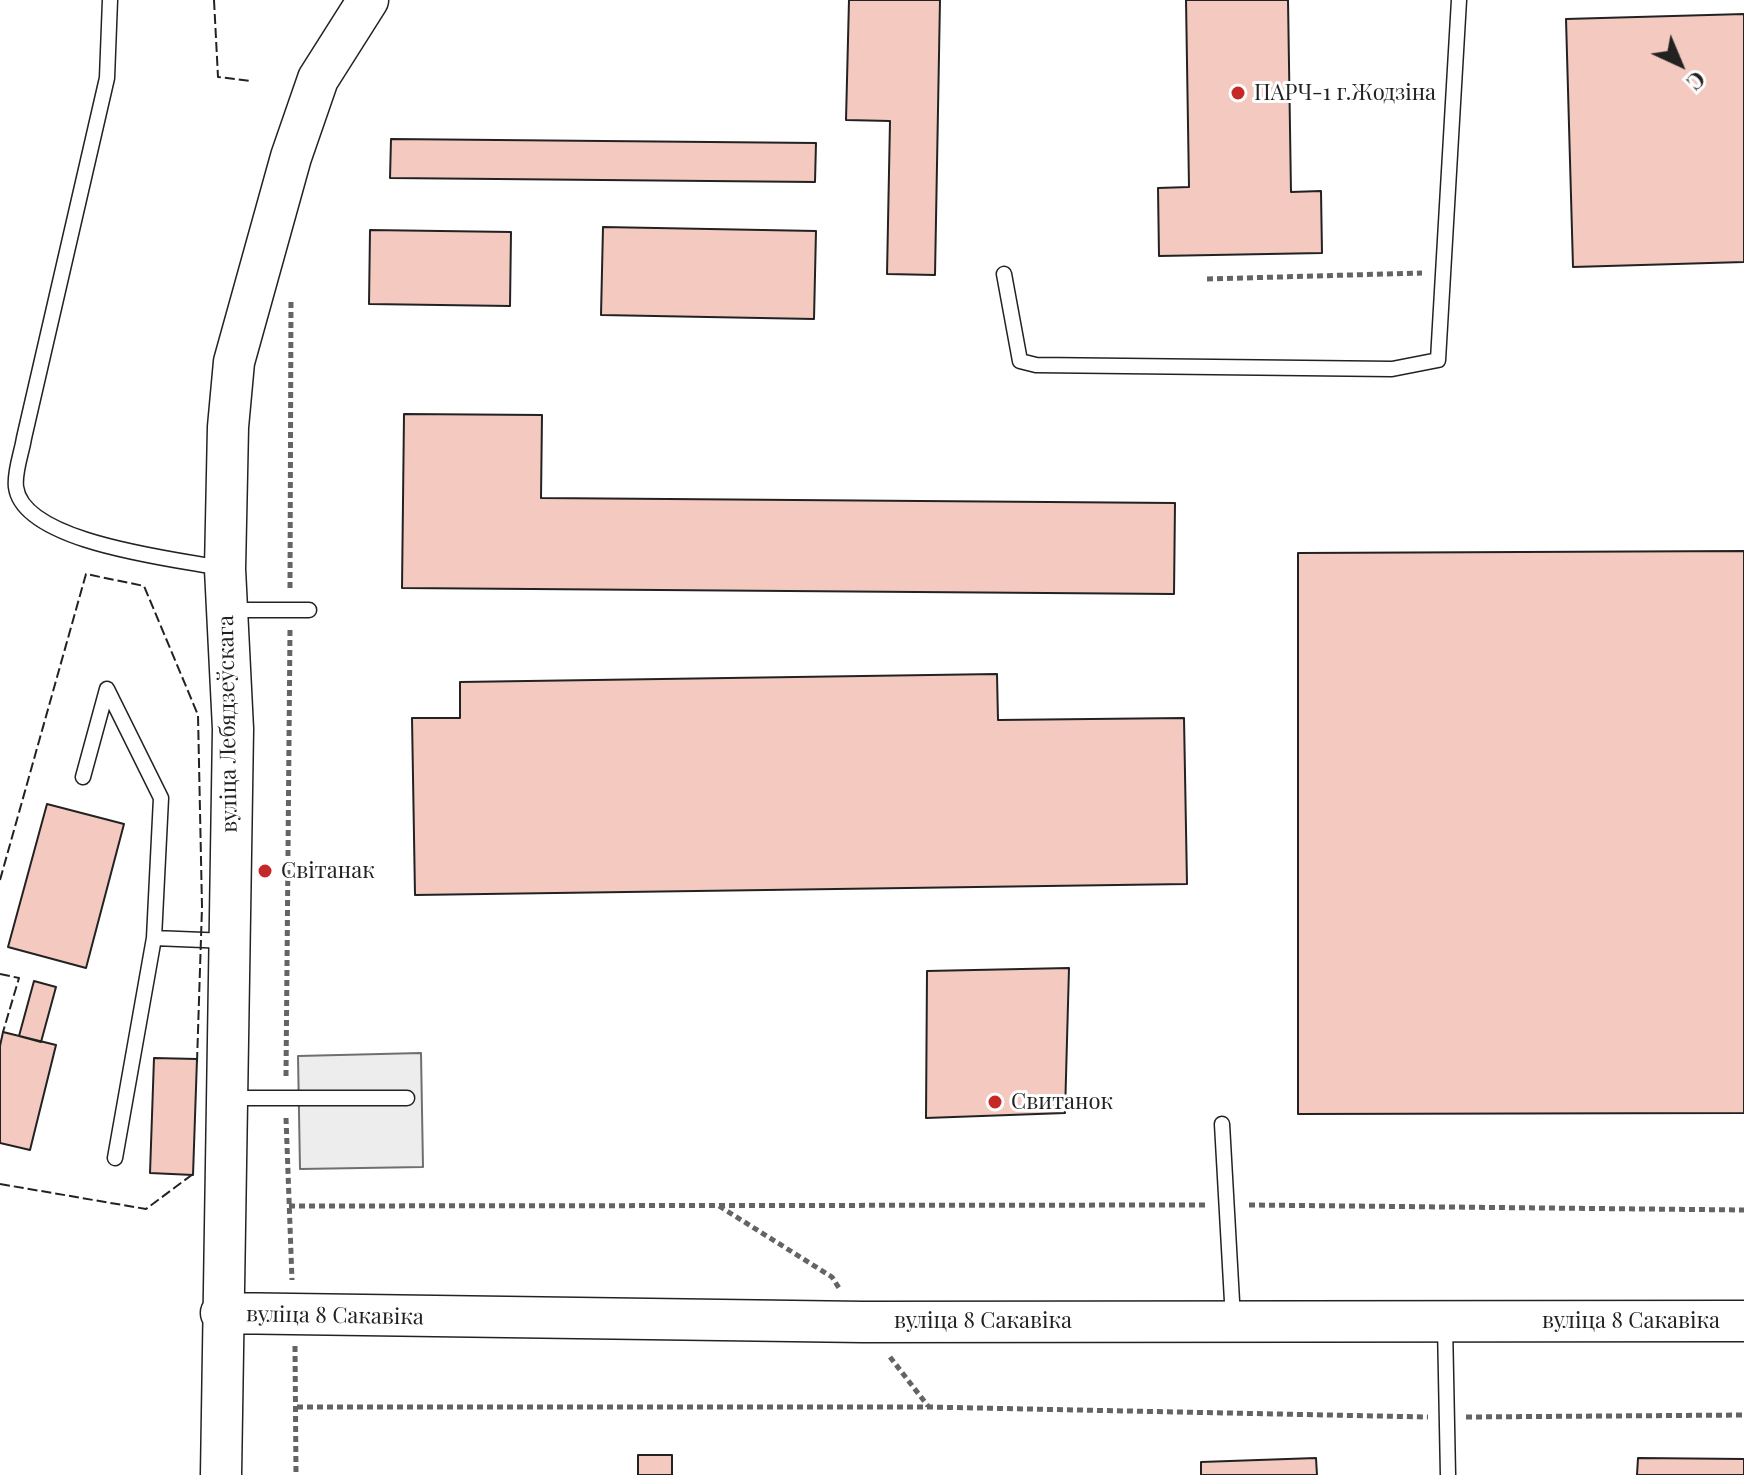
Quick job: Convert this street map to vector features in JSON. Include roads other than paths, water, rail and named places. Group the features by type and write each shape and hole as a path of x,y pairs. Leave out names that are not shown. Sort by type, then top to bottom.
{"main road":[{"name":"вуліца Лебядзеўскага","path":"221,1475 221,1313 233,729 225,569 228,427 234,362 291,157 318,79 368,0"},
{"name":"вуліца 8 Сакавіка","path":"221,1313 863,1322 1744,1321"}],"lane":[{"path":"110,0 107,78 24,438 16,487 24,505 38,520 83,539 225,569"},
{"path":"1004,274 1020,361 1036,365 1392,369 1438,360 1459,0"},
{"path":"227,610 309,610"},
{"path":"83,777 107,689 161,798 154,938 115,1158"},
{"path":"154,938 228,941"},
{"path":"225,1098 407,1098"},
{"path":"1222,1124 1233,1320"},
{"path":"1445,1320 1448,1475"}],"place":[{"name":"ПАРЧ-1 г.Жодзіна","path":"1238,93"},
{"name":"Світанак","path":"265,871"},
{"name":"Свитанок","path":"995,1102"}]}
